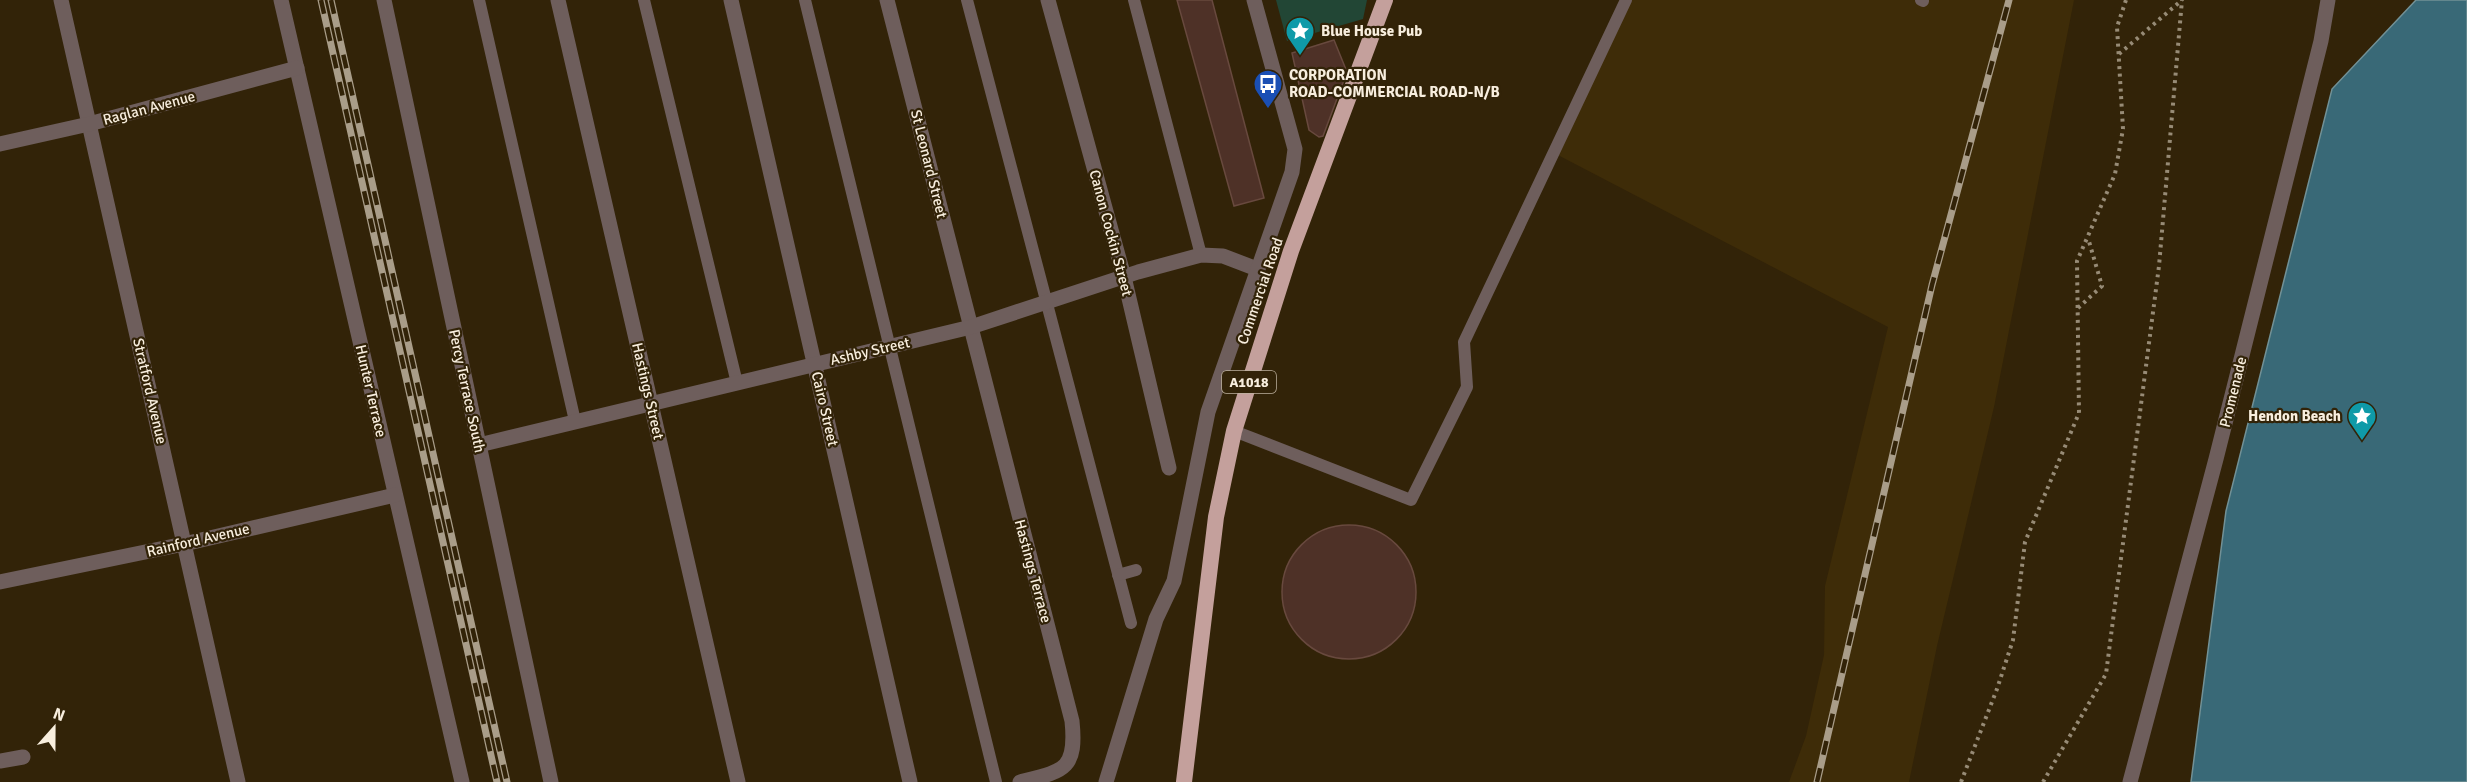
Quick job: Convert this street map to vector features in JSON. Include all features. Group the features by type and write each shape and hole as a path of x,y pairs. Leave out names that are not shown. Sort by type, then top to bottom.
{"highway":[{"name":"Commercial Road","path":"1184,782 1216,517 1233,431 1291,251 1385,0"}],"street":[{"name":"Stratford Avenue","path":"61,0 238,782"},
{"name":"Hunter Terrace","path":"281,0 462,782"},
{"name":"Percy Terrace South","path":"384,0 550,782"},
{"name":"Hastings Street","path":"558,0 738,782"},
{"name":"Cairo Street","path":"731,0 910,782"},
{"name":"St Leonard Street","path":"887,0 971,327"},
{"name":"Canon Cockin Street","path":"1048,0 1124,277 1169,468"},
{"name":"Commercial Road","path":"1106,782 1156,619 1174,581 1208,412 1292,172 1295,149 1254,0"},
{"name":"Promenade","path":"2130,782 2216,459 2321,41 2328,0"},
{"name":"Raglan Avenue","path":"0,144 89,124 297,68"},
{"name":"Ashby Street","path":"478,445 971,327 1124,277 1201,255 1223,256 1257,269"},
{"name":"Hastings Terrace","path":"971,327 1072,721 1075,748 1068,763 1053,774 1020,782"},
{"name":"Rainford Avenue","path":"0,582 395,495"},
{"path":"0,760 23,758"}],"lane":[{"path":"479,0 575,421"},
{"path":"645,0 737,383"},
{"path":"805,0 996,782"},
{"path":"967,0 1131,623"},
{"path":"1134,0 1201,255"},
{"path":"1233,431 1411,500 1467,387 1464,342 1626,0"},
{"path":"1118,575 1136,570"}],"path":[{"path":"1961,782 2013,640 2025,542 2079,413 2077,261 2115,174 2123,129 2117,27 2126,0"},
{"path":"2119,54 2182,0"},
{"path":"2043,782 2106,674 2159,266 2182,0"},
{"path":"2078,309 2102,286 2087,237"}],"shaded area":[{"path":"1626,0 2074,0 1994,407 1937,646 1909,782 1789,782 1806,736 1824,655 1825,586 1888,327 1554,153"}],"green space":[{"path":"1276,0 1367,0 1363,19 1287,41"}],"water":[{"name":"Hendon Beach","path":"2416,0 2467,0 2467,782 2191,782 2226,511 2332,89"}],"building":[{"path":"1177,0 1212,0 1264,198 1234,206"},
{"path":"1334,40 1347,72 1323,136 1319,137 1309,130 1292,53"},
{"path":"1349,525 1375,530 1396,545 1411,566 1416,592 1411,618 1396,639 1375,654 1349,659 1323,654 1302,639 1287,618 1282,592 1287,566 1302,545 1323,530"}],"railway":[{"path":"321,0 497,782"},
{"path":"331,0 507,782"},
{"path":"1817,782 1932,285 2009,0"}],"place":[{"name":"Blue House Pub","path":"1300,56"},
{"name":"CORPORATION ROAD-COMMERCIAL ROAD-N/B","path":"1268,110"},
{"name":"Hendon Beach","path":"2362,442"}]}
